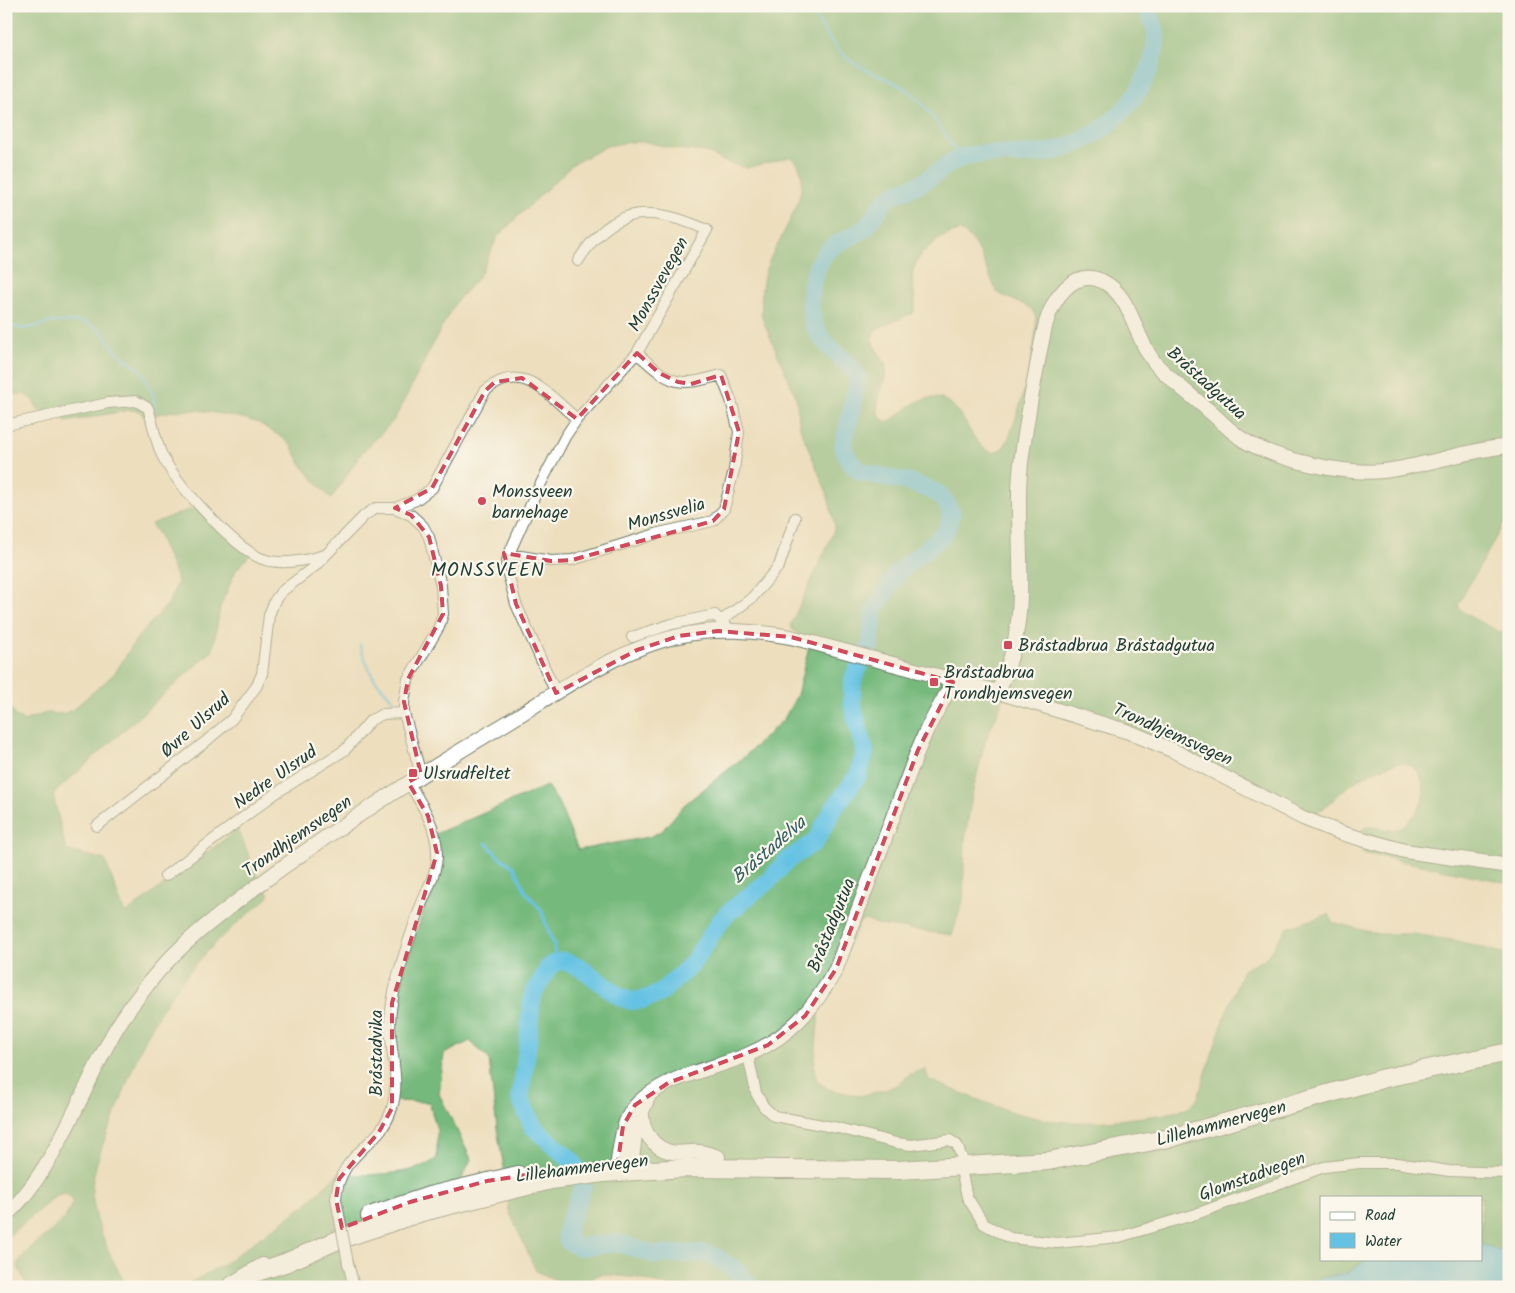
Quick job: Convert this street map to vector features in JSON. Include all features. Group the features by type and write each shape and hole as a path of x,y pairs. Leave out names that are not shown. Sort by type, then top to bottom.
{"highway":[{"name":"Lillehammervegen","path":"616,1166 898,1170 929,1166 1048,1161 1130,1147 1218,1125 1385,1078 1509,1052"},
{"name":"Lillehammervegen","path":"230,1287 254,1274 382,1225 527,1179 616,1166 718,1157 896,1162 929,1166"}],"main road":[{"name":"Bråstadgutua","path":"998,692 1008,670 1017,634 1022,592 1019,495 1023,443 1051,305 1062,290 1071,284 1092,278 1112,287 1128,308 1138,338 1157,364 1245,440 1267,450 1329,466 1381,471 1509,446"},
{"name":"Trondhjemsvegen","path":"6,1214 26,1193 52,1154 114,1033 154,976 196,935 304,851 414,778 556,693 637,650 679,636 725,626 819,643 953,682 998,692 1139,736 1224,775 1303,818 1340,833 1405,851 1509,866"},
{"name":"Bråstadgutua","path":"616,1166 623,1126 634,1105 675,1079 748,1055 768,1045 805,1016 821,997 836,969 918,750 927,729 953,682"},
{"path":"616,1166 649,1095"},
{"path":"642,1113 642,1121 648,1137 664,1150 671,1152 699,1152 718,1157"}],"street":[{"name":"Monssvevegen","path":"556,693 516,604 506,566 509,554 536,493 565,437 578,419 637,354 707,230 661,213 636,214 620,220 598,235 578,260"},
{"name":"Monssvevegen","path":"637,354 659,373 678,382 692,384 721,375"},
{"name":"Monssvelia","path":"509,554 551,561 572,560 658,533 713,521 724,509 734,470 739,432 731,400 721,375"},
{"name":"Øvre Ulsrud","path":"97,826 204,744 232,719 262,674 269,615 273,603 281,592 327,554 365,515 376,508 395,508 425,495 432,488 485,391 496,382 510,377 522,378 534,384 578,419"},
{"path":"6,425 70,410 136,401 148,408 161,453 181,482 214,520 247,550 261,558 273,561 309,560 327,554"},
{"path":"395,508 423,526 429,537 441,586 443,614 439,627 408,679 404,712"},
{"path":"725,626 779,566 795,518"},
{"name":"Trondhjemsvegen","path":"632,637 672,624 715,615 725,626"},
{"name":"Bråstadvika","path":"354,1287 336,1199 341,1172 379,1132 392,1108 394,1086 390,1025 392,1003 414,925 435,869 437,853 433,827 414,778 404,712"},
{"name":"Nedre Ulsrud","path":"165,876 276,793 345,750 371,720 383,714 404,712"},
{"path":"748,1055 756,1093 764,1107 774,1116 838,1128 896,1143 911,1145 950,1140 957,1145 962,1158"},
{"name":"Glomstadvegen","path":"962,1174 967,1197 984,1224 1010,1238 1057,1243 1119,1238 1196,1214 1294,1176 1340,1164 1398,1164 1449,1171 1509,1173"}],"highlighted area":[{"path":"637,353 659,373 678,382 691,384 721,375 739,432 724,509 713,521 572,560 551,561 504,553 516,604 556,693 637,650 679,636 718,631 791,637 953,682 918,750 836,969 805,1016 768,1045 668,1083 635,1105 623,1126 618,1161 487,1181 410,1202 342,1228 336,1199 339,1179 379,1132 392,1108 392,1003 437,853 428,816 408,782 421,775 404,702 408,679 443,614 441,586 429,537 411,515 395,508 432,488 485,391 495,382 522,378 577,419"}],"green space":[{"path":"6,6 1509,6 1509,514 1458,605 1466,614 1509,636 1509,883 1362,853 1359,838 1364,828 1399,828 1410,820 1419,808 1423,794 1422,780 1414,768 1409,765 1402,763 1394,764 1368,774 1349,786 1324,808 1310,815 1170,751 1004,697 985,742 972,795 965,839 963,901 952,935 879,925 865,920 860,922 820,1003 814,1069 817,1081 828,1089 859,1096 885,1090 897,1085 910,1074 925,1069 929,1080 996,1106 1037,1118 1063,1122 1090,1122 1165,1114 1179,1111 1197,1100 1223,1021 1243,970 1266,958 1287,928 1329,914 1332,922 1378,934 1414,934 1458,941 1509,954 1509,1208 1507,1224 1509,1254 1482,1243 1482,1196 1320,1196 1320,1260 1366,1260 1348,1273 1320,1278 1303,1287 672,1287 638,1278 601,1274 571,1287 536,1271 509,1211 489,1059 470,1041 444,1054 439,1094 471,1159 456,1191 344,1233 360,1287 183,1287 222,1265 282,1222 305,1205 336,1175 372,1175 402,1172 421,1167 437,1158 437,1130 429,1102 393,1101 389,1014 434,880 433,835 547,786 558,802 578,850 649,837 662,831 684,805 745,756 784,719 797,695 810,643 792,629 791,624 835,526 827,493 800,428 796,397 762,318 762,294 765,272 799,196 802,181 799,167 790,157 747,168 725,162 706,152 675,149 646,142 629,142 607,146 573,164 498,236 480,275 456,302 444,323 394,420 361,454 331,499 302,466 291,445 259,423 243,418 198,410 173,411 144,417 140,411 129,410 66,422 61,413 39,411 30,398 23,394 6,395","holes":["960,231 978,249 997,292 1031,309 1034,312 1036,322 1032,356 1016,419 1005,445 993,453 983,447 954,407 945,400 933,398 917,402 888,422 880,418 878,412 878,400 886,369 885,363 873,343 874,333 878,328 913,313 915,304 913,270 928,247 936,241"]},
{"path":"192,509 202,509 251,554 236,570 220,607 213,650 53,794 66,850 105,860 125,914 238,829 259,880 265,886 269,895 267,899 214,944 169,998 142,1047 104,1140 94,1172 93,1203 104,1240 127,1287 28,1287 17,1265 30,1249 63,1219 73,1201 66,1193 57,1195 6,1238 6,700 15,716 23,721 46,713 62,714 72,710 115,673 137,638 168,604 178,581 158,534 151,524"}],"water":[{"path":"1482,1243 1509,1254 1509,1287 1303,1287 1320,1278 1348,1273 1366,1260 1482,1260"}],"waterway":[{"path":"811,6 826,34 839,50 854,64 910,91 934,118 961,158"},
{"name":"Bråstadelva","path":"751,1287 738,1272 716,1257 703,1253 655,1255 618,1243 579,1247 568,1241 566,1235 568,1224 582,1190 582,1177 572,1161 533,1127 520,1098 533,995 548,968 555,963 563,961 580,967 620,997 631,1001 642,1000 659,994 691,965 721,920 730,911 768,881 789,859 815,842 833,810 858,775 865,752 852,703 852,687 854,676 870,646 874,610 897,573 943,535 949,524 951,512 945,501 937,493 912,483 861,472 849,461 843,447 858,379 853,370 826,344 815,328 812,317 811,297 817,267 828,251 835,245 865,228 888,198 925,181 955,160 981,154 1028,155 1050,152 1083,140 1098,132 1112,121 1125,109 1135,95 1151,64 1156,46 1156,34 1146,6"},
{"path":"6,325 24,329 52,322 84,322 99,329 119,354 142,371 153,395 154,409"},
{"path":"360,645 366,664 373,677 397,706"},
{"path":"486,843 498,856 514,867 526,892 541,910 554,946 555,963"}],"place":[{"name":"Monssveen barnehage","path":"482,501"},
{"name":"Bråstadbrua Bråstadgutua","path":"1008,645"},
{"name":"Bråstadbrua Trondhjemsvegen","path":"934,682"},
{"name":"Ulsrudfeltet","path":"413,773"}],"district":[{"name":"MONSSVEEN","path":"488,569"}]}
